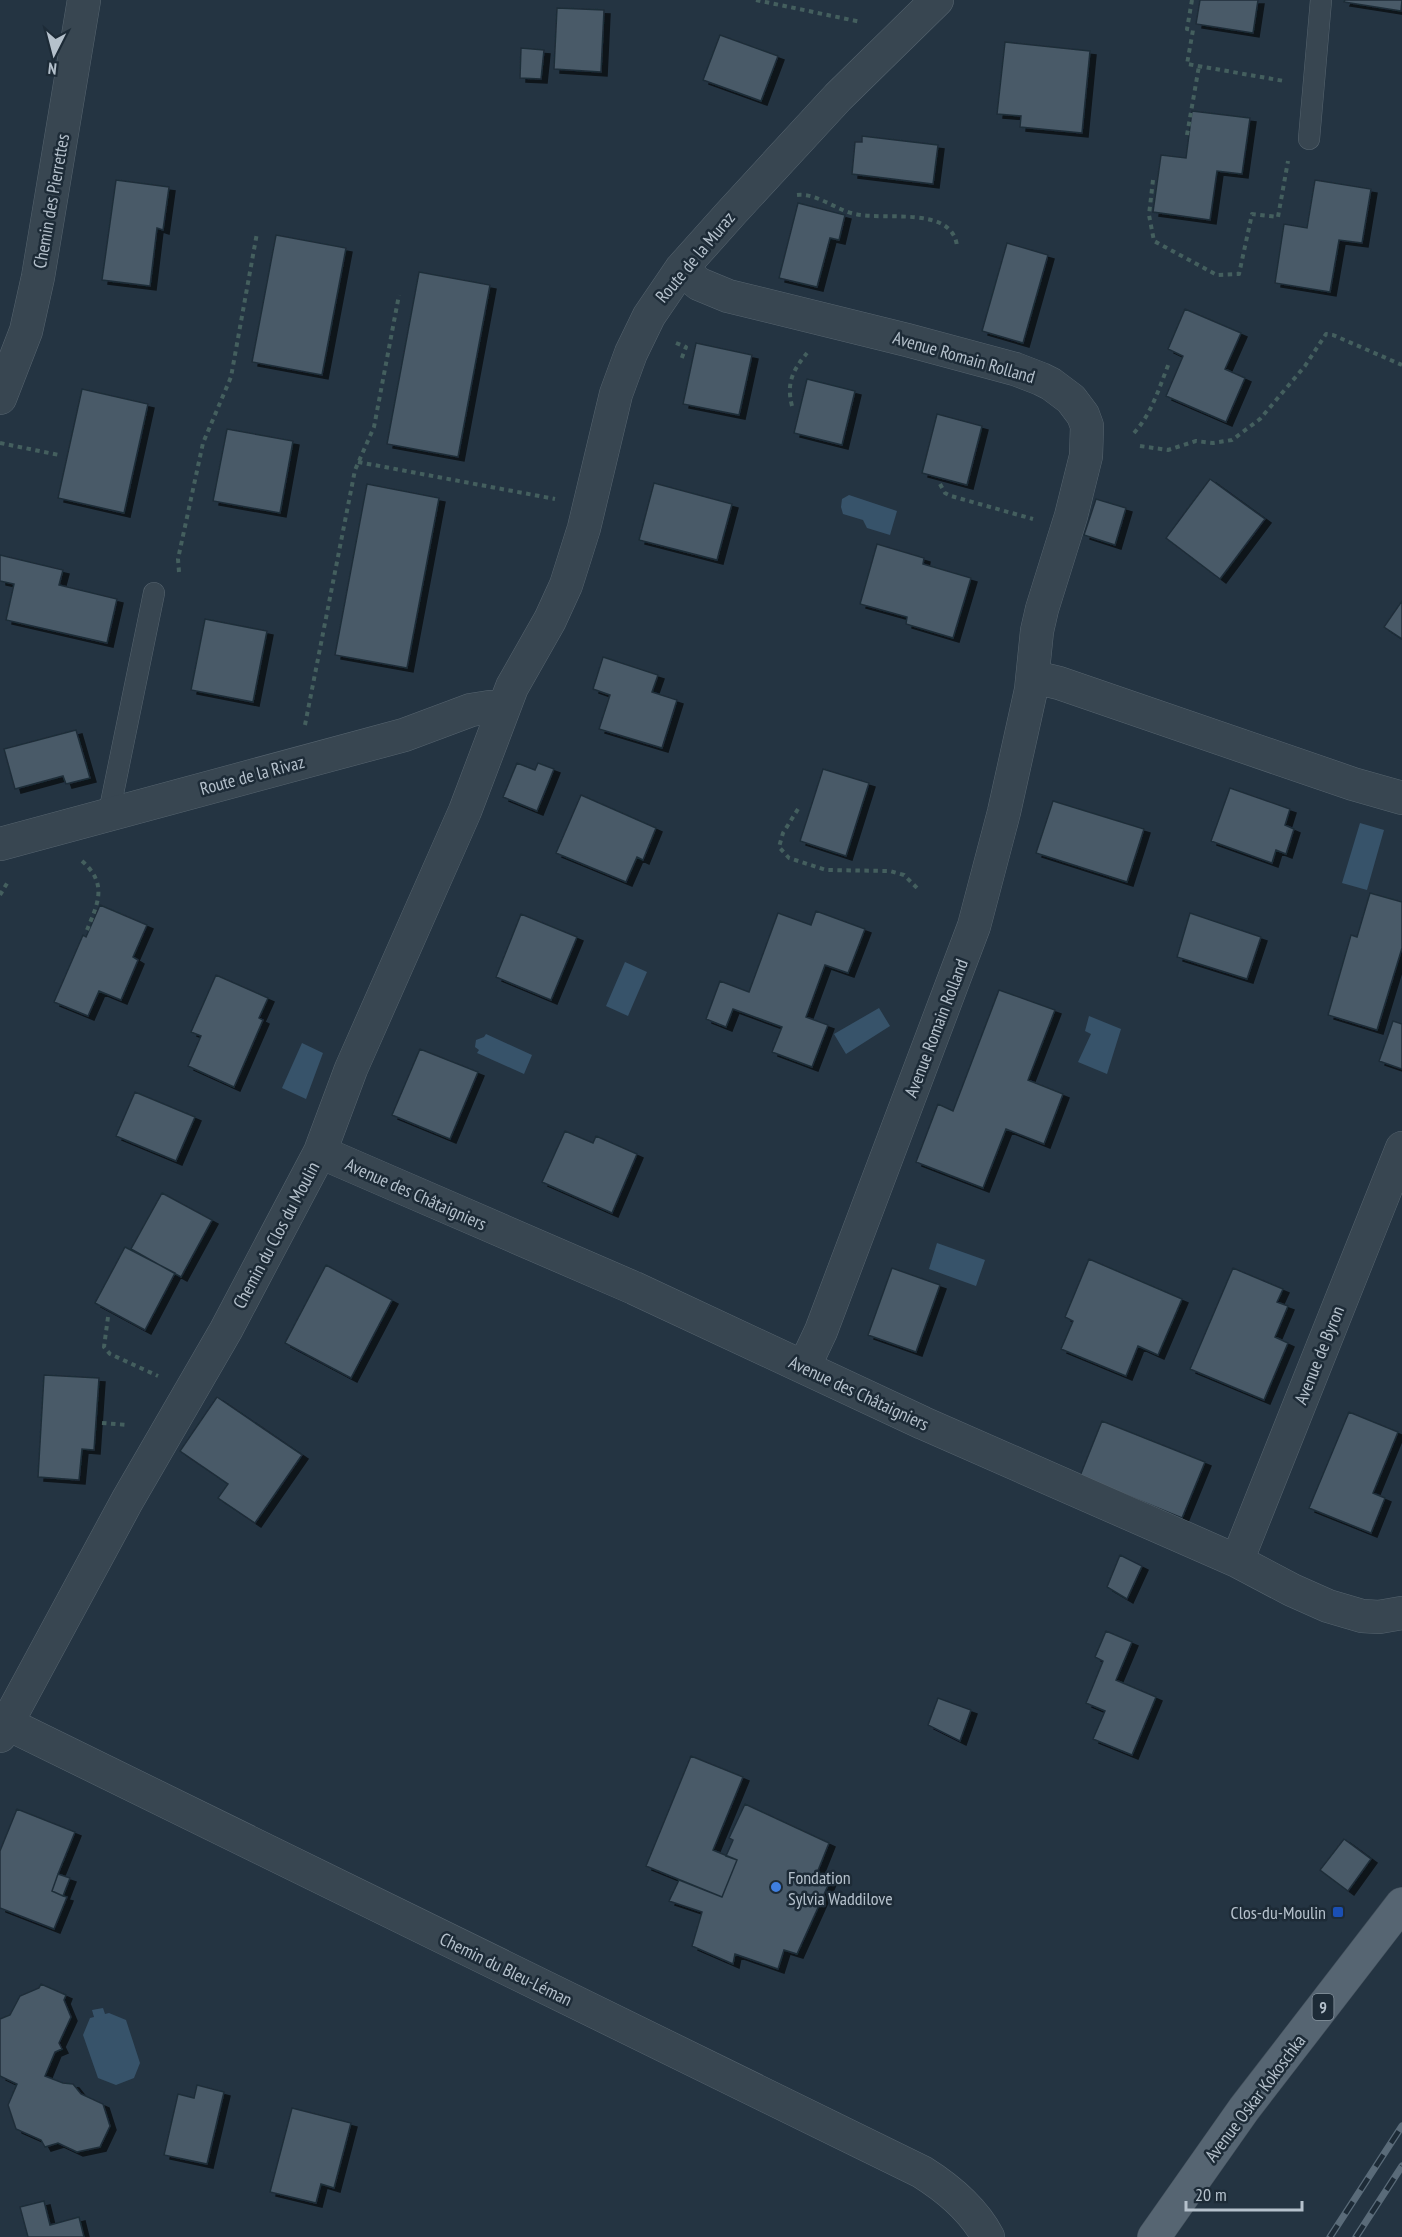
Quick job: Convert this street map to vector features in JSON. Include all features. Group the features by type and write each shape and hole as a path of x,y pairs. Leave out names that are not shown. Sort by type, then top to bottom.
{"main road":[{"name":"Avenue Oskar Kokoschka","path":"1154,2237 1244,2109 1402,1904"}],"street":[{"name":"Chemin des Pierrettes","path":"0,398 26,331 38,277 84,0"},
{"name":"Route de la Muraz","path":"502,710 566,585 578,550 609,418 623,372 649,316 681,269 838,97 937,0"},
{"name":"Avenue Romain Rolland","path":"681,269 690,278 712,290 1015,369 1051,384 1078,406 1086,421 1088,448 1042,609 1037,631 1034,677 1004,812 974,926 821,1331 804,1367"},
{"path":"1034,677 1059,683 1341,780 1402,798"},
{"name":"Route de la Rivaz","path":"0,844 404,735 471,710 490,707 502,710"},
{"name":"Chemin du Clos du Moulin","path":"3,1730 127,1501 258,1272 320,1152 351,1069 465,811 502,710"},
{"name":"Avenue de Byron","path":"1237,1561 1402,1148"},
{"name":"Avenue des Châtaigniers","path":"320,1152 634,1288 923,1423 1237,1561 1292,1590 1347,1613 1379,1617 1402,1613"},
{"name":"Chemin du Bleu-Léman","path":"3,1730 922,2172 943,2186 964,2205 988,2237"}],"lane":[{"path":"1309,139 1321,0"},
{"path":"109,813 154,593"}],"path":[{"path":"756,0 873,24 895,41"},
{"path":"1192,0 1187,29 1193,30 1187,64 1314,86"},
{"path":"1187,135 1199,66"},
{"path":"1153,180 1149,215 1154,241 1217,275 1239,274 1252,214 1278,217 1290,150 1309,139"},
{"path":"757,186 780,203 790,197 800,195 856,215 910,217 946,224 956,234 957,246"},
{"path":"182,580 177,569 178,559 196,473 203,443 231,377 257,233"},
{"path":"305,761 303,741 305,727 347,506 358,462 374,427 399,295"},
{"path":"792,406 789,396 791,376 814,345 820,318"},
{"path":"1140,446 1168,450 1196,441 1213,443 1232,440 1260,418 1305,366 1326,334 1333,334 1402,365"},
{"path":"1134,433 1145,421 1169,363"},
{"path":"0,443 59,455"},
{"path":"358,462 589,506"},
{"path":"940,484 945,493 951,496 1067,528"},
{"path":"798,809 780,840 780,847 789,858 834,872 890,871 904,875 918,889"},
{"path":"79,858 87,865 100,891 100,898 87,930"},
{"path":"108,1317 104,1347 110,1354 190,1392"}],"water":[{"path":"849,495 897,511 890,535 867,528 863,520 843,514 842,499"},
{"path":"1360,823 1384,830 1367,890 1342,883"},
{"path":"625,962 647,972 628,1016 606,1006"},
{"path":"879,1008 890,1026 846,1054 834,1034"},
{"path":"1089,1016 1121,1029 1107,1074 1078,1062 1091,1034 1085,1031"},
{"path":"486,1034 532,1055 524,1074 477,1053 479,1050 475,1047 476,1040"},
{"path":"302,1043 323,1053 306,1099 282,1088"},
{"path":"937,1243 985,1260 976,1286 929,1269"},
{"path":"103,2008 105,2014 109,2013 126,2020 140,2063 134,2078 116,2085 98,2078 83,2035 90,2018 94,2017 92,2010"}],"building":[{"path":"1200,0 1258,0 1253,33 1196,24"},
{"path":"1345,0 1402,0 1401,11 1344,2"},
{"path":"557,8 604,10 601,72 554,69"},
{"path":"720,35 778,56 761,101 703,80"},
{"path":"1005,42 1090,51 1082,133 1020,127 1021,116 997,114"},
{"path":"521,48 544,50 541,79 520,78"},
{"path":"1192,111 1250,118 1242,174 1217,171 1210,220 1153,212 1161,155 1186,158"},
{"path":"862,136 938,145 933,184 852,174 855,142 862,142"},
{"path":"116,180 169,187 163,230 157,228 150,286 102,280"},
{"path":"1315,180 1371,189 1362,243 1339,240 1330,292 1275,283 1284,224 1307,228"},
{"path":"798,203 845,215 839,240 830,238 817,287 779,278"},
{"path":"276,235 346,248 322,375 252,362"},
{"path":"1007,243 1048,255 1023,343 982,331"},
{"path":"419,272 490,285 458,457 387,444"},
{"path":"1185,309 1241,333 1225,369 1245,378 1226,422 1166,396 1183,356 1168,349"},
{"path":"696,343 752,355 739,415 683,404"},
{"path":"807,379 855,391 842,445 794,433"},
{"path":"82,389 148,404 124,513 58,498"},
{"path":"937,414 982,426 967,485 922,473"},
{"path":"227,429 293,441 280,513 213,501"},
{"path":"1210,479 1265,519 1220,579 1166,538"},
{"path":"654,483 732,504 717,560 639,540"},
{"path":"367,484 439,498 407,668 335,655"},
{"path":"1096,499 1126,508 1115,545 1084,535"},
{"path":"877,544 924,558 923,564 971,578 953,638 906,624 907,617 860,604"},
{"path":"0,555 63,570 59,585 117,599 107,643 6,620 14,584 0,581"},
{"path":"1402,601 1402,639 1384,627"},
{"path":"205,619 267,631 253,702 191,690"},
{"path":"603,657 658,675 652,692 677,700 662,748 599,729 610,695 593,689"},
{"path":"76,730 90,778 66,784 63,776 15,789 4,749"},
{"path":"517,763 535,770 538,763 554,769 537,811 503,797"},
{"path":"823,769 869,783 846,856 800,841"},
{"path":"1230,788 1290,809 1285,825 1294,829 1286,854 1276,850 1272,863 1211,841"},
{"path":"581,795 656,828 643,860 637,857 626,882 556,853"},
{"path":"1053,801 1144,829 1127,882 1036,853"},
{"path":"1370,893 1402,902 1402,948 1377,1030 1328,1015 1351,935 1357,937"},
{"path":"100,905 147,925 133,957 138,960 121,1000 99,991 88,1016 54,1002 83,935 86,937"},
{"path":"816,911 865,929 848,973 825,965 806,1017 828,1025 812,1067 772,1052 782,1027 733,1009 726,1027 706,1019 720,981 749,992 778,913 811,925"},
{"path":"1190,913 1261,937 1247,979 1177,957"},
{"path":"521,914 577,937 551,1000 496,977"},
{"path":"216,975 268,998 259,1018 263,1020 234,1087 188,1066 201,1036 191,1032"},
{"path":"999,990 1055,1010 1028,1080 1063,1094 1044,1144 1006,1129 983,1188 916,1162 938,1104 953,1111"},
{"path":"1393,1021 1402,1024 1402,1069 1379,1061"},
{"path":"420,1049 478,1072 450,1139 392,1115"},
{"path":"135,1092 195,1117 176,1161 116,1136"},
{"path":"565,1131 593,1143 596,1136 637,1154 612,1213 542,1182"},
{"path":"162,1193 212,1220 181,1277 131,1249"},
{"path":"125,1247 175,1273 145,1330 95,1303"},
{"path":"1089,1259 1182,1299 1158,1355 1138,1346 1126,1376 1061,1349 1073,1321 1065,1317"},
{"path":"326,1265 392,1300 351,1378 285,1343"},
{"path":"892,1268 940,1285 916,1352 868,1335"},
{"path":"1233,1268 1283,1289 1277,1302 1288,1306 1275,1337 1288,1343 1264,1400 1190,1369"},
{"path":"44,1375 99,1378 94,1450 82,1449 79,1480 38,1477"},
{"path":"217,1397 302,1455 255,1523 218,1498 228,1484 180,1451"},
{"path":"1349,1412 1398,1432 1373,1493 1385,1498 1371,1533 1309,1508"},
{"path":"1102,1421 1205,1462 1182,1518 1080,1476"},
{"path":"1120,1555 1142,1566 1127,1599 1107,1587"},
{"path":"1106,1631 1132,1642 1116,1680 1156,1697 1132,1755 1093,1739 1105,1711 1086,1703 1103,1661 1095,1657"},
{"path":"938,1698 971,1710 960,1741 928,1725"},
{"path":"691,1756 743,1777 713,1850 737,1860 722,1897 646,1866"},
{"name":"Fondation Sylvia Waddilove","path":"745,1804 829,1843 817,1873 830,1881 797,1954 784,1950 778,1969 735,1954 733,1964 692,1946 702,1912 669,1901 679,1880 722,1897 737,1860 726,1856 733,1840 729,1838"},
{"path":"17,1809 75,1832 58,1874 70,1878 63,1896 67,1897 54,1929 0,1908 0,1851"},
{"path":"1344,1839 1371,1859 1348,1891 1320,1870"},
{"path":"58,1874 70,1878 63,1896 52,1891"},
{"path":"41,1984 66,1995 64,2000 71,2017 59,2043 62,2049 55,2052 45,2076 73,2084 81,2094 103,2104 110,2126 100,2147 77,2152 58,2143 45,2147 41,2140 16,2129 8,2105 17,2084 0,2076 0,2019 10,2015 20,1996 39,1988"},
{"path":"197,2085 224,2092 207,2164 164,2155 178,2094 194,2098"},
{"path":"292,2108 351,2123 334,2188 321,2184 316,2203 270,2192"},
{"path":"44,2201 50,2225 79,2217 84,2237 28,2237 20,2207"}],"railway":[{"path":"1330,2237 1402,2126"},
{"path":"1356,2237 1402,2166"}],"place":[{"name":"Fondation Sylvia Waddilove","path":"776,1887"},
{"name":"Clos-du-Moulin","path":"1338,1912"}]}
